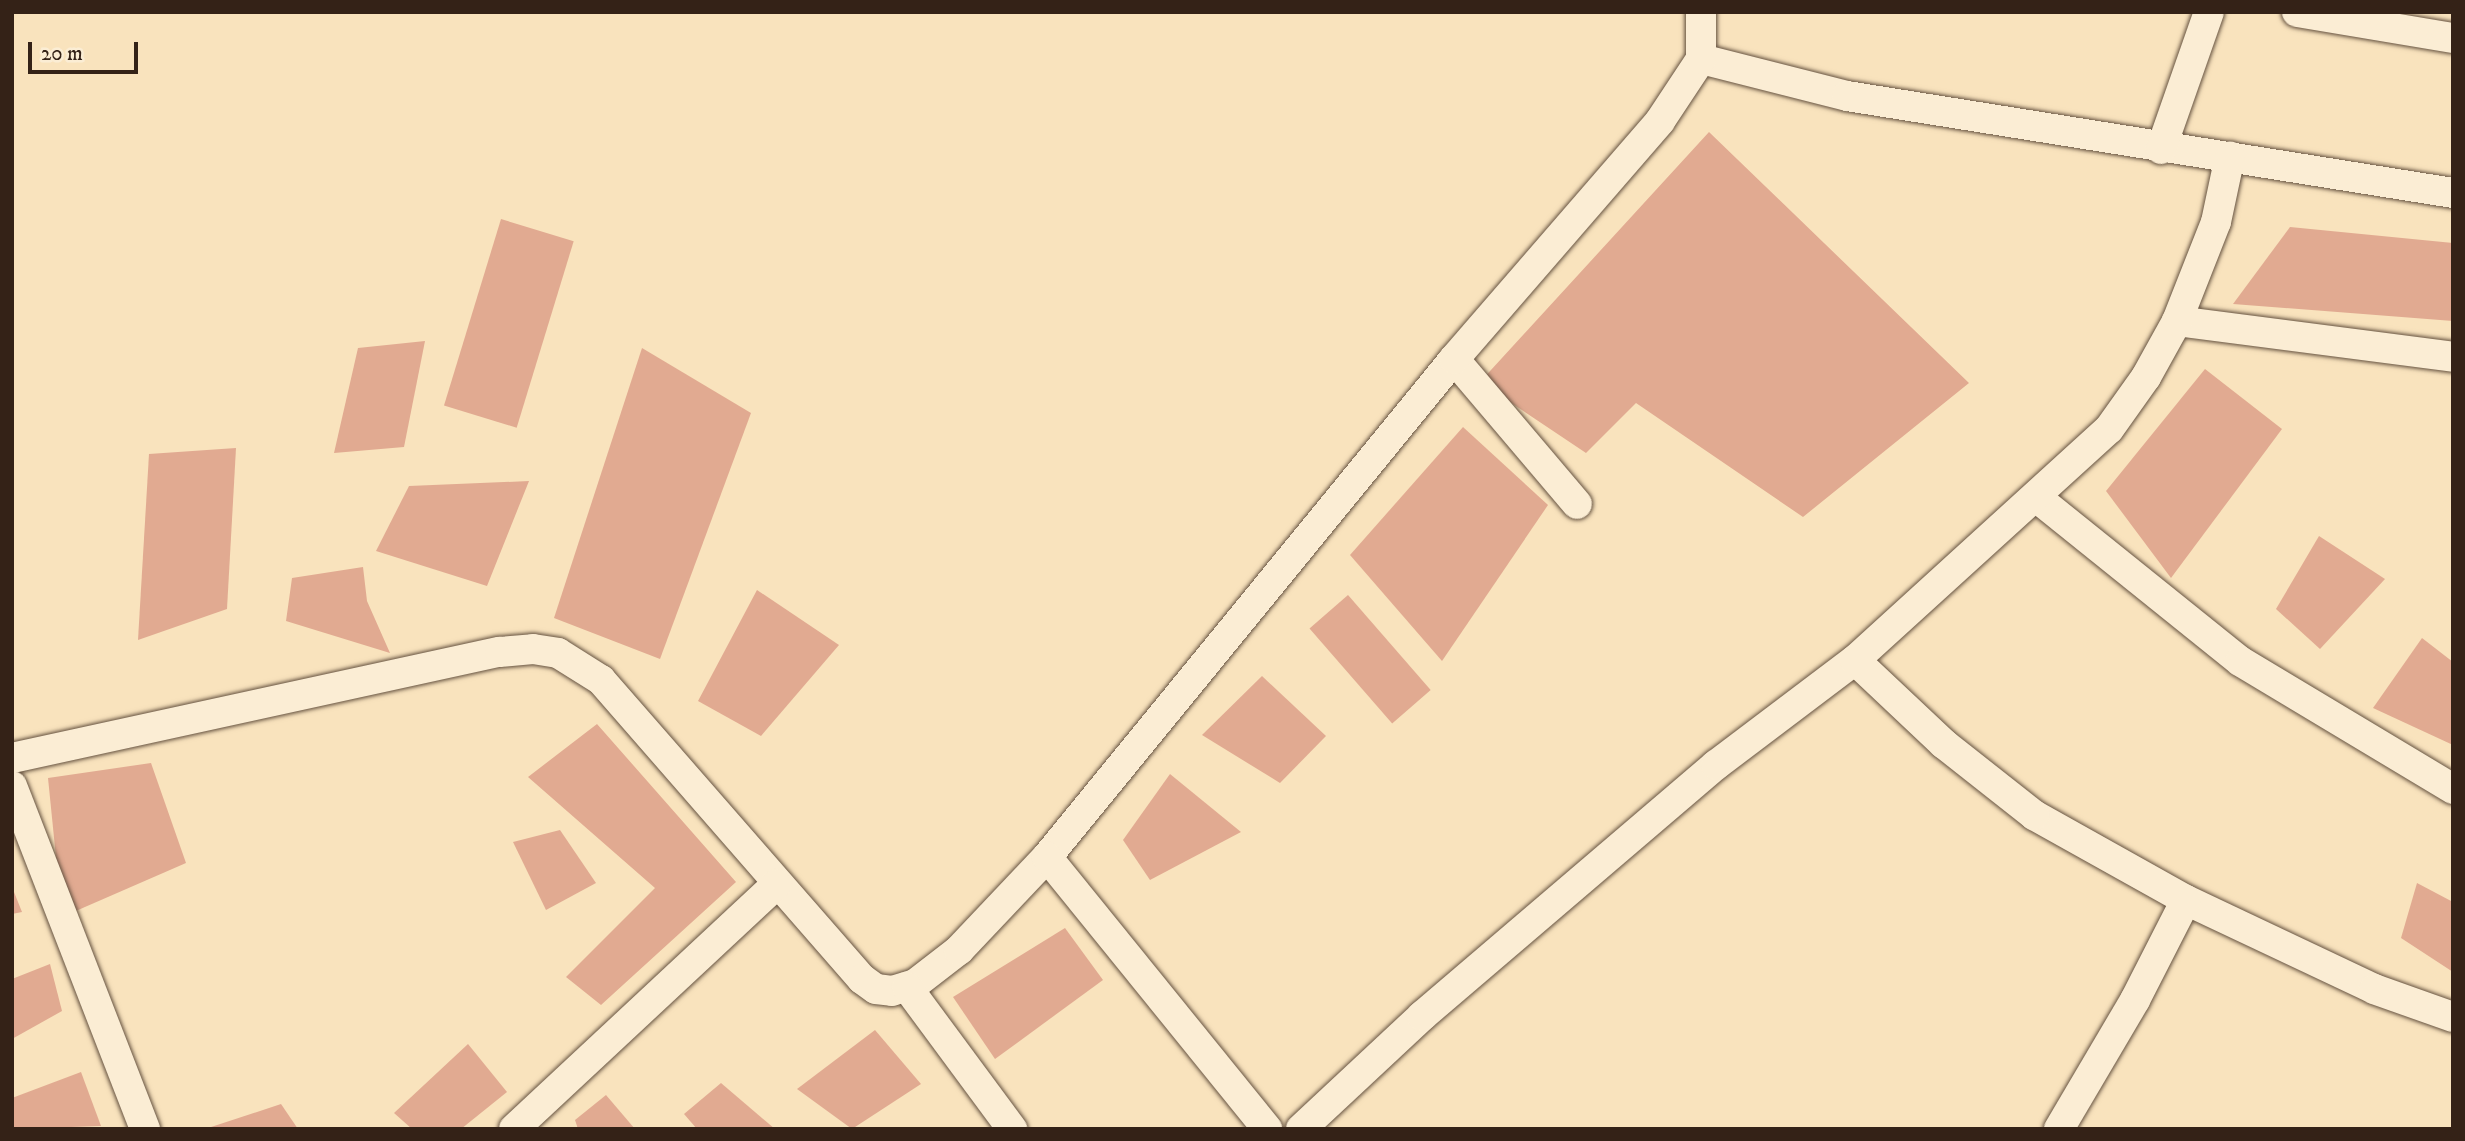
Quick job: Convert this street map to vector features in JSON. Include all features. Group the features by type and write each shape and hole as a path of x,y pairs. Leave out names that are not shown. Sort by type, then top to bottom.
{"street":[{"path":"12,758 500,652 533,649 558,653 601,680 862,979 876,989 906,987 942,966 1047,857 1454,359 1660,121 1701,59 1701,12"},
{"path":"2161,149 2209,12"},
{"path":"2297,12 2453,38"},
{"path":"1701,59 1847,96 2161,149 2230,156 2453,193"},
{"path":"1301,1129 1422,1016 1716,765 1855,660 2109,429 2146,377 2177,321 2216,222 2230,156"},
{"path":"2177,321 2453,357"},
{"path":"1454,359 1577,504"},
{"path":"2036,497 2240,661 2453,789"},
{"path":"1855,660 1944,744 2024,807 2080,844 2186,900 2374,989 2453,1017"},
{"path":"12,786 145,1129"},
{"path":"1047,857 1267,1129"},
{"path":"514,1129 777,884"},
{"path":"2059,1129 2135,1000 2186,900"},
{"path":"906,987 1012,1129"}],"building":[{"path":"1709,132 1969,383 1803,517 1636,403 1586,453 1480,382"},
{"path":"501,219 574,241 517,428 444,405"},
{"path":"2290,227 2453,243 2453,321 2233,304"},
{"path":"425,341 404,447 334,453 358,348"},
{"path":"642,348 751,413 660,659 554,618"},
{"path":"2205,369 2282,429 2171,578 2106,491"},
{"path":"1463,427 1548,505 1442,661 1350,555"},
{"path":"236,448 227,609 138,640 149,454"},
{"path":"529,481 487,586 376,551 409,486"},
{"path":"2319,536 2385,579 2320,649 2276,609"},
{"path":"363,567 367,601 390,653 286,621 292,578"},
{"path":"757,590 839,645 761,736 698,701"},
{"path":"1348,595 1431,690 1392,724 1310,628"},
{"path":"2422,638 2453,662 2453,745 2373,708"},
{"path":"1262,676 1326,736 1280,783 1202,735"},
{"path":"597,724 736,882 601,1005 566,977 655,888 528,777"},
{"path":"151,763 186,863 62,917 48,778"},
{"path":"1170,774 1241,832 1150,880 1123,840"},
{"path":"560,830 596,883 546,910 513,842"},
{"path":"2417,883 2453,902 2453,972 2401,938"},
{"path":"12,887 22,912 12,914"},
{"path":"1065,928 1103,980 995,1059 953,997"},
{"path":"50,964 62,1011 12,1039 12,979"},
{"path":"875,1030 921,1084 852,1129 797,1089"},
{"path":"468,1044 507,1092 461,1129 412,1129 394,1113"},
{"path":"81,1072 101,1126 12,1129 12,1098"},
{"path":"721,1083 775,1129 697,1129 684,1114"},
{"path":"606,1095 635,1129 578,1129 575,1120"},
{"path":"281,1104 298,1129 208,1129 208,1128"}]}
